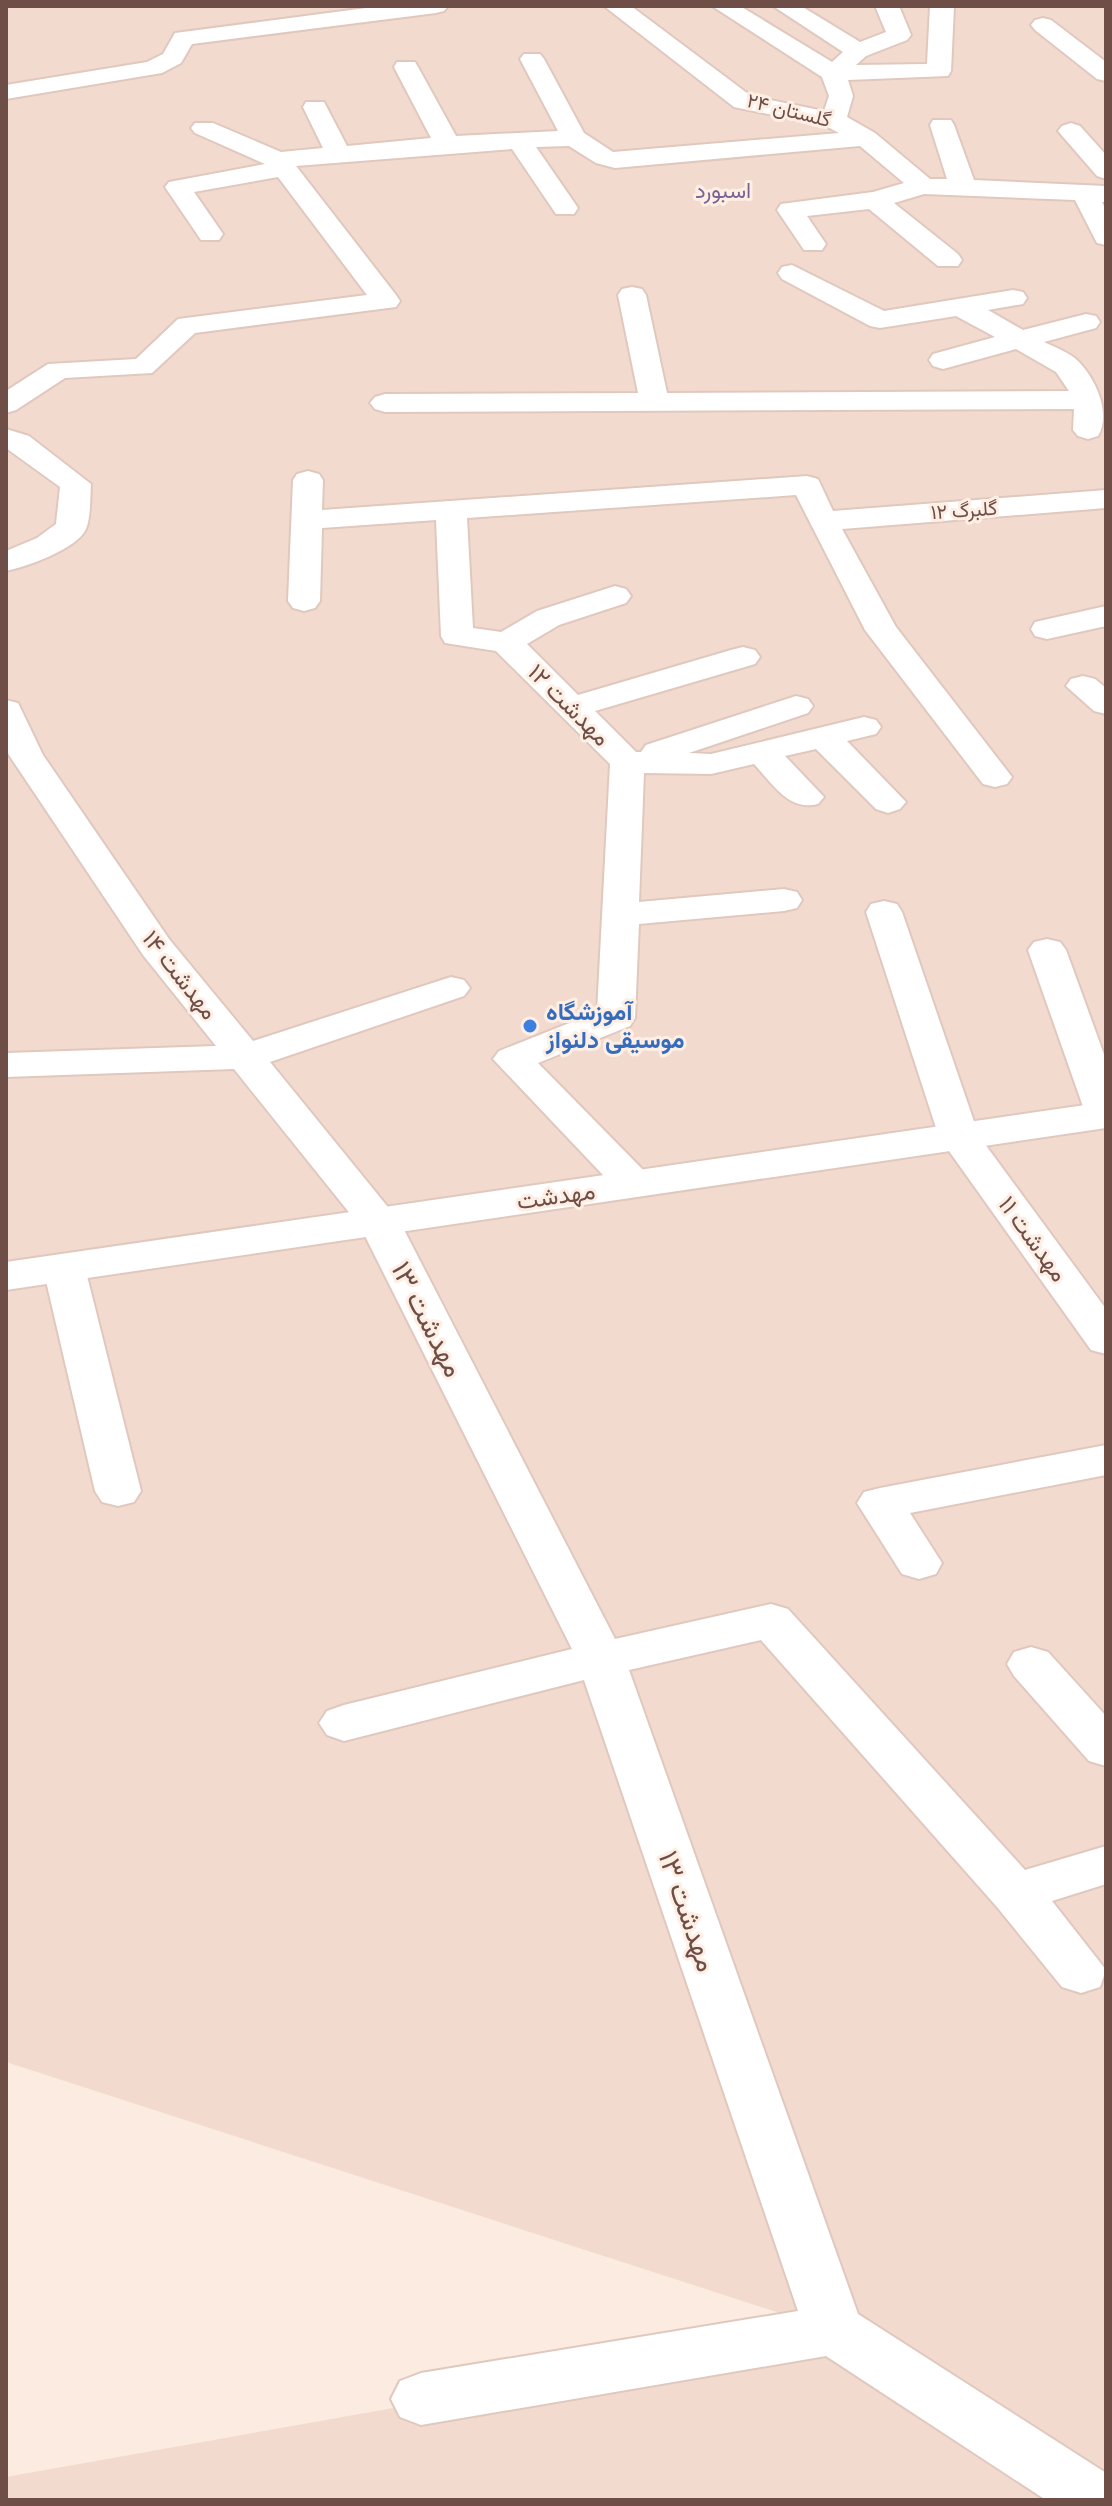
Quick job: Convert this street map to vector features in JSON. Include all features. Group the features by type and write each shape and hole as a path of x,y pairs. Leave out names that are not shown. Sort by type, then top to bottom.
{"street":[{"path":"247,6 250,30"},
{"path":"6,92 153,68 173,58 183,38 436,6"},
{"name":"گلستان ۲۴","path":"616,6 743,102 834,120 866,138 923,186"},
{"path":"724,6 833,73 939,71 942,6"},
{"path":"785,6 858,51"},
{"path":"833,73 858,51 899,35 887,6"},
{"path":"1043,25 1103,69"},
{"path":"532,59 574,138 609,160 866,138"},
{"path":"406,67 447,144"},
{"path":"833,73 841,96 834,120"},
{"path":"315,107 339,154"},
{"path":"942,125 964,190"},
{"path":"6,404 58,370 142,367 150,363 175,331 188,325 386,301 281,164 204,128"},
{"path":"1071,131 1106,171"},
{"path":"210,234 178,187 339,154 447,144 574,138"},
{"path":"519,141 565,208"},
{"path":"813,244 790,210 875,200 923,186 1096,194 1106,237"},
{"path":"875,200 948,260"},
{"path":"792,273 880,320 1013,298"},
{"path":"632,295 654,402"},
{"path":"963,308 1067,366 1089,400 1106,454"},
{"path":"943,360 1086,322"},
{"path":"385,403 1089,400"},
{"path":"6,438 18,442 76,484 71,528 48,545 6,562"},
{"path":"304,601 308,480"},
{"path":"307,520 807,485 822,521 881,630 995,777"},
{"name":"گلبرگ ١٢","path":"822,521 1106,499"},
{"path":"451,510 457,636 506,642 548,618 615,596"},
{"path":"1047,629 1106,616"},
{"name":"مهدشت ۱۲","path":"506,642 627,762 616,1018 513,1059 634,1184"},
{"path":"572,707 743,657"},
{"path":"627,762 796,706"},
{"name":"مهدشت ۱۴","path":"6,710 26,755 156,947 379,1222"},
{"path":"627,762 711,764 864,727"},
{"path":"823,737 888,802"},
{"path":"761,752 806,797"},
{"path":"620,915 784,900"},
{"name":"مهدشت ۱۱","path":"884,912 959,1137 1106,1340"},
{"path":"1047,950 1106,1115"},
{"path":"6,1065 245,1057 451,988"},
{"name":"مهدشت","path":"6,1276 1106,1115"},
{"name":"مهدشت ۱۳","path":"379,1222 601,1659 834,2330"},
{"path":"64,1268 118,1491"},
{"path":"919,1563 880,1503 1106,1460"},
{"path":"344,1723 601,1659 771,1621 1015,1893 1081,1973"},
{"path":"1031,1664 1106,1748"},
{"path":"1015,1893 1106,1865"},
{"path":"421,2399 834,2330 1097,2500"}],"shaded area":[{"path":"6,6 1106,6 1106,2500 6,2500 6,2477 832,2330 6,2062"}],"place":[{"name":"آموزشگاه موسیقی دلنواز","path":"530,1026"}],"district":[{"name":"اسبورد","path":"723,190"}]}
